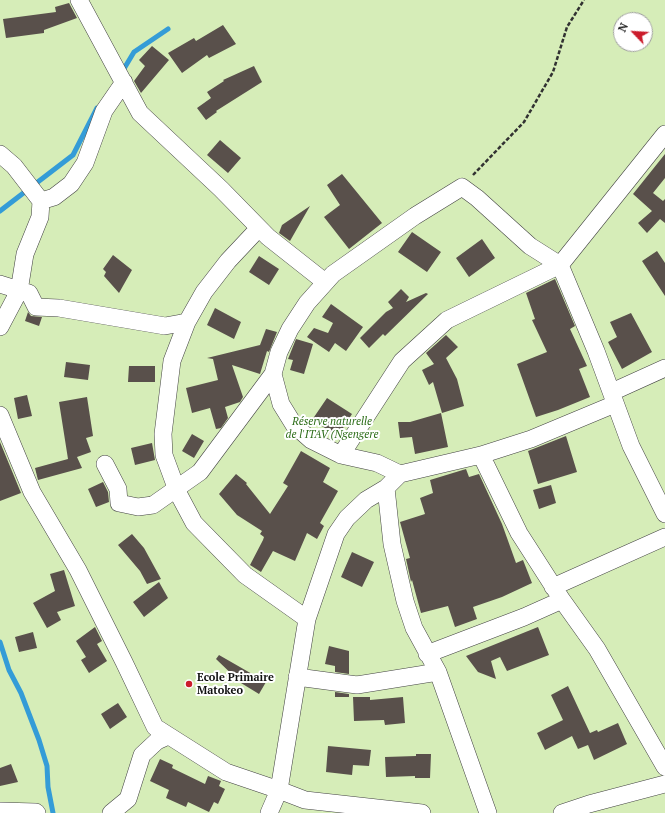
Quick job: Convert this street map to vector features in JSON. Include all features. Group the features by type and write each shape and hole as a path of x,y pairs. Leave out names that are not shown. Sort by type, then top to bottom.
{"street":[{"path":"79,0 140,113 268,237 325,282"},
{"path":"41,201 54,197 71,184 84,163 104,111 124,82"},
{"path":"341,455 402,361 447,320 560,265 665,134"},
{"path":"0,154 14,166 41,201 40,217 25,254 19,291 0,327"},
{"path":"105,464 118,489 119,503 138,507 153,505 200,472 274,374 279,352 290,329 307,303 325,282 333,274 415,216 462,187 530,246 560,265 614,398 631,446 665,514"},
{"path":"259,228 228,261 204,292 188,322 172,361 162,434 164,456 176,489 194,523 245,575 307,619"},
{"path":"0,284 29,293 36,307 59,308 165,326 188,322"},
{"path":"269,813 278,790 307,619 336,534 347,518 366,500 386,488 400,474 481,455 531,439 614,398 665,368"},
{"path":"274,374 281,404 294,425 311,440 341,455 377,464 400,474"},
{"path":"0,415 32,492 78,570 124,662 154,727 226,772 305,800 422,813"},
{"path":"481,455 519,533 558,594 597,649 665,767"},
{"path":"386,488 392,544 405,601 414,628 438,672 488,813"},
{"path":"427,654 524,617 558,594 665,537"},
{"path":"297,677 357,685 438,672"},
{"path":"111,813 128,799 142,755 157,741 168,736"},
{"path":"562,813 589,804 665,784"},
{"path":"0,811 37,813"}],"path":[{"path":"462,187 524,122 553,72 567,28 584,0"}],"green space":[{"name":"Réserve naturelle de l'ITAV (Ngengere","path":"0,0 665,0 665,813 0,813"}],"building":[{"path":"69,3 77,18 44,30 44,33 6,38 3,19 56,12 55,7"},
{"path":"223,25 236,44 209,58 207,55 182,73 168,53 194,38 196,41"},
{"path":"152,46 169,60 141,93 134,81 145,66 139,60"},
{"path":"254,66 262,82 216,111 217,112 206,120 197,108 211,98 207,92 224,81 223,80"},
{"path":"220,140 241,158 228,173 207,155"},
{"path":"665,154 665,178 653,193 663,201 665,199 665,223 660,219 647,233 638,223 652,211 633,194"},
{"path":"342,174 382,223 349,249 324,217 340,205 327,185"},
{"path":"310,206 290,241 279,233 282,225"},
{"path":"412,232 441,252 427,272 398,252"},
{"path":"482,239 495,258 469,277 456,258"},
{"path":"657,251 665,263 665,296 642,261"},
{"path":"113,255 132,270 119,293 104,276 106,272 103,269"},
{"path":"259,256 279,269 269,285 249,272"},
{"path":"555,279 575,326 570,329 587,366 579,369 590,397 536,417 517,364 547,352 532,320 535,319 526,293"},
{"path":"401,289 409,297 406,302 426,293 428,294 385,336 383,334 369,348 360,338 386,312 393,308 388,302"},
{"path":"331,304 363,327 346,351 335,343 329,352 307,337 314,328 328,333 333,323 322,317"},
{"path":"215,308 241,322 234,339 207,325"},
{"path":"28,312 31,316 42,317 39,326 25,321"},
{"path":"631,313 652,352 622,369 608,342 617,337 610,322"},
{"path":"266,329 277,332 269,352 267,351 260,374 232,365 243,397 240,402 225,407 228,418 221,428 216,429 210,408 192,413 186,388 218,380 213,359 207,358 260,345"},
{"path":"446,335 458,347 446,358 457,379 464,406 442,413 433,382 429,385 422,370 434,364 426,353"},
{"path":"296,339 313,344 304,374 290,370 293,360 288,359"},
{"path":"66,362 90,365 88,380 64,377"},
{"path":"129,366 155,366 155,382 128,382"},
{"path":"27,395 32,416 18,419 14,398"},
{"path":"87,397 93,436 86,438 91,452 77,457 82,468 38,480 35,468 68,459 59,402"},
{"path":"327,398 352,414 338,436 312,420"},
{"path":"441,413 448,447 415,454 412,437 400,438 398,422 410,422"},
{"path":"192,434 204,441 194,458 182,451"},
{"path":"566,436 577,472 538,484 528,451"},
{"path":"0,442 21,493 0,501"},
{"path":"152,443 155,460 135,465 131,448"},
{"path":"301,451 330,468 323,482 338,491 320,523 324,526 317,539 307,533 295,561 273,551 261,572 250,565 263,540 264,537 260,534 262,531 237,515 219,494 236,474 247,483 246,484 270,514 288,486 283,483"},
{"path":"466,469 469,477 479,474 502,524 516,563 523,560 532,583 502,597 473,607 477,619 455,627 448,606 421,613 412,580 411,582 406,559 410,558 400,522 425,514 420,498 433,493 430,480"},
{"path":"103,482 108,492 109,502 96,507 88,489"},
{"path":"551,485 556,503 539,509 533,490"},
{"path":"132,534 144,548 161,579 147,584 140,571 118,545"},
{"path":"352,552 374,562 362,587 341,577"},
{"path":"64,570 75,606 57,612 61,620 47,628 33,603 55,591 50,574"},
{"path":"159,582 168,598 144,617 133,602"},
{"path":"95,627 102,641 97,644 107,661 89,673 81,660 86,657 76,641"},
{"path":"538,627 549,655 507,671 500,657 491,661 496,679 478,672 466,656"},
{"path":"33,632 37,648 19,652 15,637"},
{"path":"329,646 349,651 349,674 335,672 335,666 325,664"},
{"path":"219,655 266,682 259,694 241,683 216,659"},
{"path":"568,686 590,733 597,730 598,732 618,723 627,744 594,760 588,745 578,749 572,736 545,750 537,733 563,720 551,695"},
{"path":"335,692 349,694 349,697 335,697"},
{"path":"353,697 370,697 370,700 403,697 405,723 385,725 384,720 354,721"},
{"path":"118,703 127,717 110,729 101,714"},
{"path":"328,746 371,750 369,766 353,765 352,775 326,772"},
{"path":"416,754 431,754 430,778 415,778 415,776 386,777 385,757 416,756"},
{"path":"160,759 173,765 172,768 205,784 208,776 221,781 219,786 225,789 218,804 214,802 209,812 188,802 186,807 166,798 169,790 150,781"},
{"path":"11,764 18,782 0,786 0,768"}],"waterway":[{"path":"122,72 134,52 168,29"},
{"path":"0,211 73,155 97,108"},
{"path":"0,642 9,670 21,693 39,740 47,766 48,787 53,813"}],"place":[{"name":"Ecole Primaire Matokeo","path":"189,684"}]}
